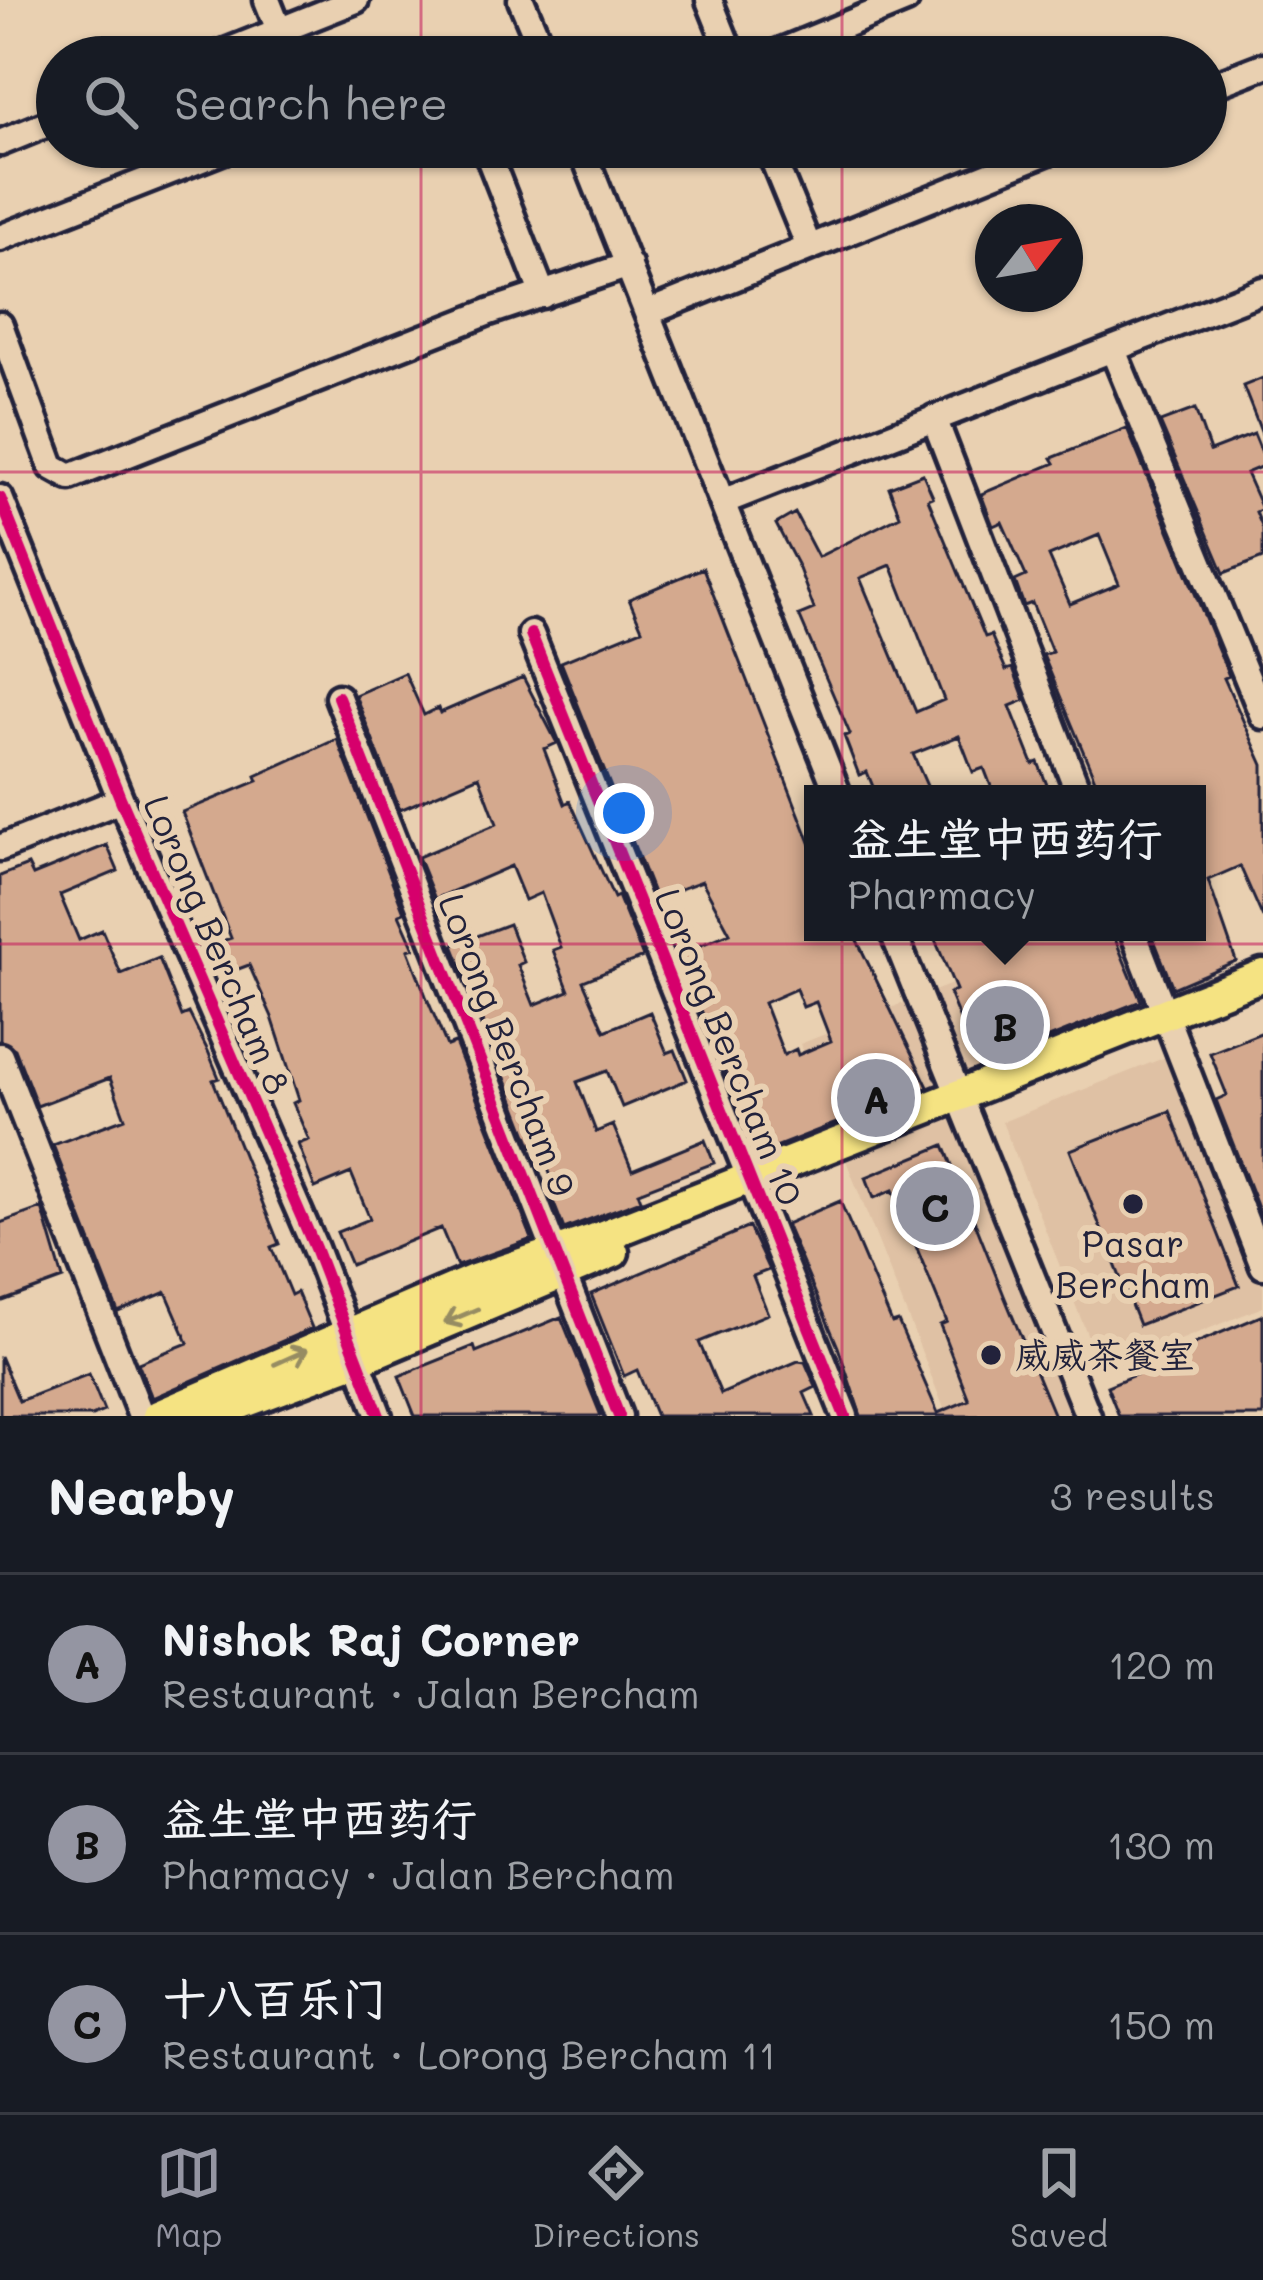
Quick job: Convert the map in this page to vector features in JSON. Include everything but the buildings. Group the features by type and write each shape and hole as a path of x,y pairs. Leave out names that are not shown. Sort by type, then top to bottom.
{"main road":[{"path":"1168,1022 1263,975"},
{"path":"158,1416 352,1346 1168,1022 1263,992"},
{"path":"207,1416 352,1346"}],"street":[{"path":"267,0 279,30"},
{"path":"264,36 356,0"},
{"path":"521,0 536,36"},
{"path":"709,0 724,36"},
{"path":"818,36 906,0"},
{"path":"1227,80 1263,66"},
{"path":"0,143 36,128"},
{"path":"0,238 178,168"},
{"path":"493,168 543,295"},
{"path":"590,168 834,785"},
{"path":"777,168 809,247"},
{"path":"647,313 1006,168"},
{"path":"0,325 52,467 70,477 490,311 629,265"},
{"path":"722,502 1263,290"},
{"path":"1114,350 1263,716"},
{"path":"934,418 1076,785"},
{"name":"Lorong Bercham 8","path":"0,498 122,800 315,1248 379,1416"},
{"name":"Lorong Bercham 10","path":"531,634 844,1416"},
{"name":"Lorong Bercham 9","path":"338,697 619,1416"},
{"path":"0,848 122,800"},
{"path":"897,941 1088,1416"},
{"path":"1136,941 1263,1266"},
{"path":"0,1056 141,1416"}],"shaded area":[{"path":"1028,954 1066,1051 960,1096 1091,1416 947,1416 800,1044"},
{"name":"Pasar Bercham","path":"1171,1055 1263,1286 1263,1307 1102,1371 1002,1122"}],"cycle path":[{"path":"0,498 121,800 315,1248 379,1416"},
{"path":"531,634 845,1416"},
{"path":"338,697 619,1416"}],"place":[{"name":"益生堂中西药行","path":"1005,1025"},
{"name":"Nishok Raj Corner","path":"876,1098"},
{"name":"Pasar Bercham","path":"1133,1204"},
{"name":"十八百乐门","path":"935,1206"},
{"name":"威威茶餐室","path":"991,1355"}]}
